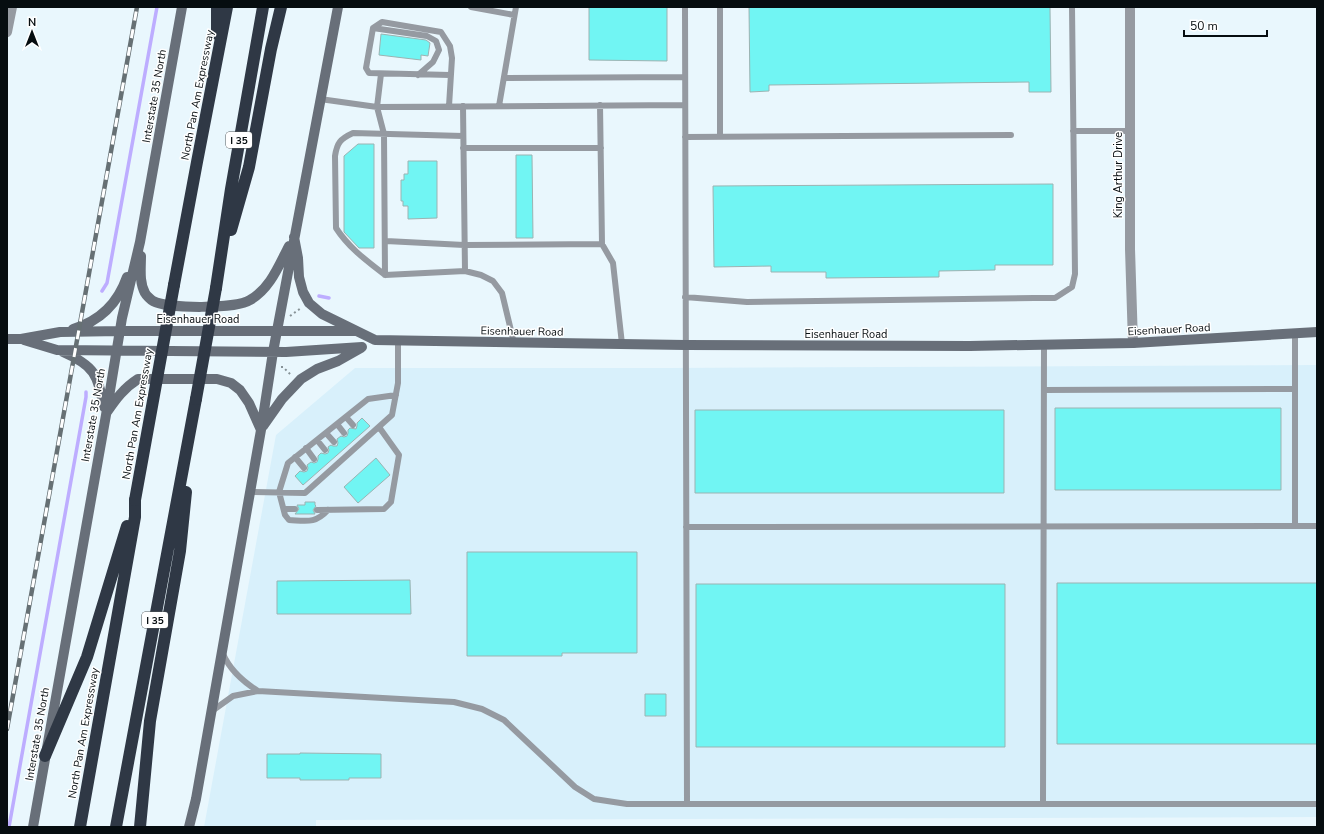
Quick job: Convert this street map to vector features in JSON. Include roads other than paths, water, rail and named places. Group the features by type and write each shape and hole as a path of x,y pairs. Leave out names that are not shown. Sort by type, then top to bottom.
{"highway":[{"path":"216,7 217,58"},
{"name":"North Pan Am Expressway","path":"80,827 135,517 134,500 227,7"},
{"name":"I 35","path":"116,827 216,288 231,189 263,7"},
{"path":"218,274 249,167 271,49 281,7"},
{"path":"140,827 150,721 180,551 193,414"},
{"path":"45,756 87,657 134,500"}],"main road":[{"name":"Interstate 35 North","path":"33,827 106,415 116,350 140,242 182,7"},
{"path":"189,827 196,799 222,652 261,430 273,352 338,7"},
{"path":"140,242 141,284 145,294 154,301 169,306 228,306 241,304 261,293 270,281 294,237"},
{"path":"294,237 298,258 299,277 303,292 309,303 322,314 357,331"},
{"path":"60,332 87,324 100,316 115,302 125,284 140,242"},
{"name":"Eisenhauer Road","path":"7,339 21,339 60,332 357,331 375,340 685,345 954,346 1133,343 1317,332"},
{"name":"Eisenhauer Road","path":"21,339 57,350 273,352 362,347 375,340"},
{"path":"261,430 282,399 301,379 317,369 338,361 362,347"},
{"path":"57,350 85,363 92,370 100,385 106,415"},
{"path":"106,415 119,394 127,385 138,379 217,380 231,383 240,390 249,403 261,430"}],"street":[{"path":"7,27 12,7"},
{"name":"King Arthur Drive","path":"1130,7 1130,249 1133,343"}],"lane":[{"path":"471,7 514,15"},
{"path":"499,106 516,7"},
{"path":"685,7 687,804"},
{"path":"720,7 720,136"},
{"path":"685,297 747,302 1055,298 1072,287 1075,274 1072,7"},
{"path":"449,106 452,58 450,46 442,32 382,22 373,28 366,68 369,73 450,75"},
{"path":"373,28 427,36 436,41 439,50 433,62 418,74"},
{"path":"381,74 378,107 384,134 386,275"},
{"path":"504,78 685,77"},
{"path":"320,99 378,107 685,104"},
{"path":"600,105 602,244 613,263 622,344"},
{"path":"463,106 465,271"},
{"path":"1074,131 1130,131"},
{"path":"463,136 353,133 344,137 336,147 335,156 336,228 342,238 358,255 386,275 465,271 480,275 493,281 502,293 514,343"},
{"path":"685,137 1011,135"},
{"path":"463,148 601,148"},
{"path":"386,241 464,245 602,244"},
{"path":"1295,333 1295,526"},
{"path":"250,492 305,493 337,465 344,454 363,437 379,427 392,416 398,383 398,340"},
{"path":"1043,804 1044,345"},
{"path":"1044,390 1295,389"},
{"path":"328,510 320,519 308,521 290,520 286,515 279,492 288,463 368,399 396,395"},
{"path":"346,417 354,425"},
{"path":"337,424 344,433"},
{"path":"316,510 384,509 391,502 399,455 379,427"},
{"path":"326,432 334,442"},
{"path":"316,440 325,450"},
{"path":"306,448 314,459"},
{"path":"295,457 304,468"},
{"path":"332,459 337,465"},
{"path":"322,468 326,474"},
{"path":"312,477 316,483"},
{"path":"284,509 295,509"},
{"path":"686,527 1317,526"},
{"path":"222,652 226,662 237,676 258,691"},
{"path":"211,712 222,702 233,696 258,691 454,702 482,709 504,720 575,787 594,799 628,804 1317,804"}],"waterway":[{"path":"102,291 107,283 157,7"},
{"path":"319,296 329,298"},
{"path":"9,827 86,392"}],"railway":[{"path":"7,729 137,7"}]}
